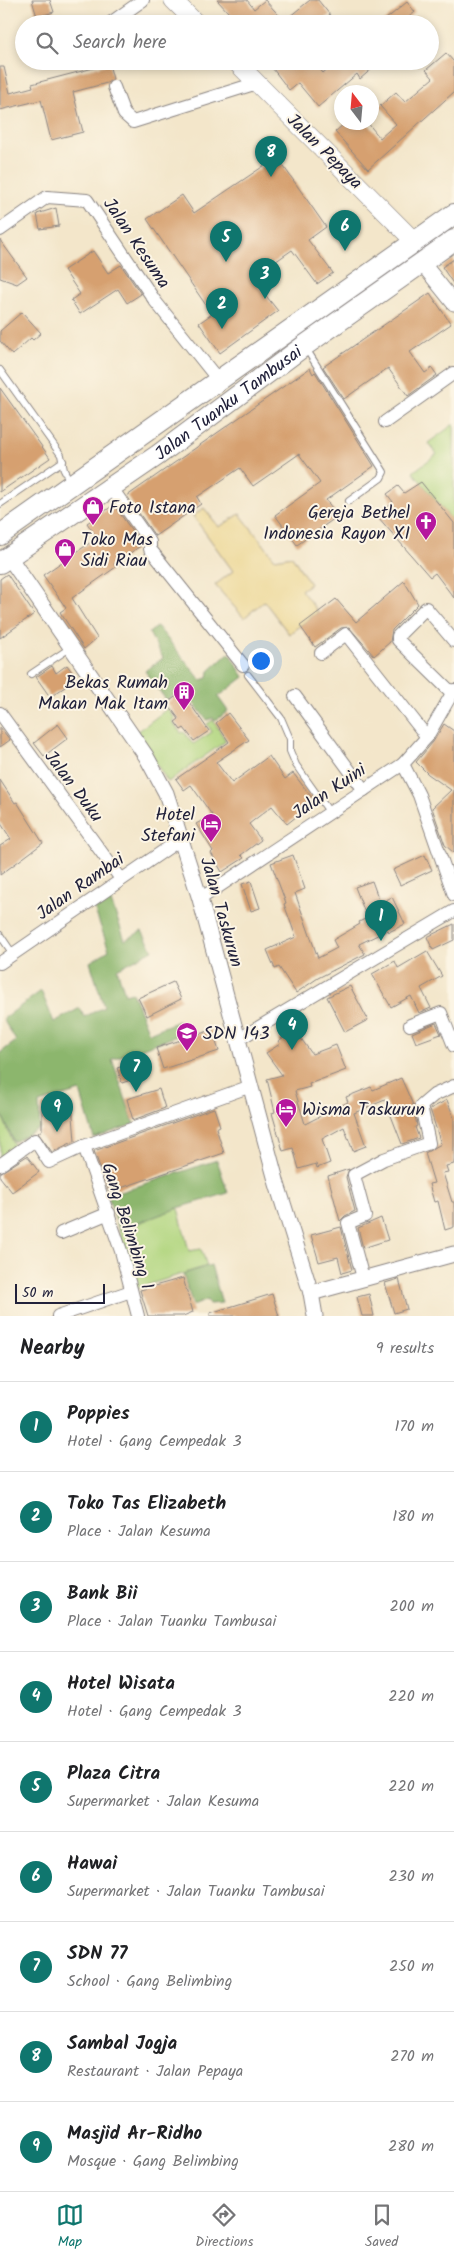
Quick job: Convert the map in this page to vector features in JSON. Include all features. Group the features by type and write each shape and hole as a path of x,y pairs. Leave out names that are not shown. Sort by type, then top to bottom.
{"main road":[{"path":"173,0 188,15"},
{"name":"Jalan Pepaya","path":"244,70 415,242"},
{"name":"Jalan Tuanku Tambusai","path":"0,535 454,214"},
{"name":"Jalan Tuanku Tambusai","path":"4,560 111,487 304,346 454,240"}],"street":[{"path":"122,15 143,0"},
{"path":"114,87 124,114 133,122 257,83"},
{"name":"Jalan Kesuma","path":"0,230 47,197 87,200 155,301 219,381"},
{"path":"422,263 454,303"},
{"path":"385,422 454,373"},
{"path":"111,487 150,542 150,548 245,670"},
{"name":"Jalan Taskurun","path":"4,560 71,647 146,756 166,793 200,899 279,1192 311,1293 315,1316"},
{"path":"453,692 398,640 398,636 426,608 454,641"},
{"path":"321,653 346,634 427,737"},
{"name":"Jalan Kuini","path":"200,899 403,764 427,737 453,692"},
{"path":"295,696 364,790"},
{"name":"Jalan Duku","path":"0,713 121,878"},
{"path":"403,764 419,795 450,873 454,895"},
{"name":"Jalan Rambai","path":"0,963 121,878 181,839"},
{"path":"239,1039 454,911"},
{"path":"410,1025 440,1013 454,1046"},
{"path":"0,1165 34,1140 49,1162 84,1146 251,1086"},
{"path":"363,1278 348,1223 365,1216 354,1176 384,1159 429,1143 421,1106 434,1095 454,1086"},
{"name":"Gang Belimbing 1","path":"84,1146 100,1196 109,1212 138,1316"},
{"path":"61,1233 109,1212"},
{"path":"311,1293 454,1254"},
{"path":"58,1316 131,1290"}],"lane":[{"path":"304,346 383,469 381,478 349,501"},
{"path":"0,370 61,455 64,470 72,484"},
{"path":"0,504 62,461"},
{"path":"31,674 71,647"},
{"path":"245,670 281,718 290,739 290,750 296,765 330,813"},
{"path":"0,936 13,954"}],"green space":[{"path":"454,424 454,523 413,472 437,454 428,443"},
{"path":"157,626 201,680 208,678 209,671 229,653 244,677 218,697 228,711 215,721 213,718 207,720 183,690 166,700 145,671 163,658 149,633"},
{"path":"168,708 175,719 172,721 193,744 212,732 207,724 213,720 226,741 168,782 136,733"},
{"path":"109,896 125,940 142,931 153,950 117,969 125,994 132,992 149,1033 178,1021 185,1033 112,1059 134,1124 94,1138 80,1091 39,1103 40,1128 14,1142 0,1110 0,1053 16,1041 3,1019 41,991 54,1022 80,1008 84,1017 104,1007 90,962 109,950 93,905"},
{"path":"0,1110 17,1153 0,1165"},
{"path":"217,1160 228,1193 178,1208 119,1230 108,1196"},
{"path":"178,1208 189,1251 201,1249 207,1266 135,1289 119,1230"},
{"path":"211,1265 222,1303 209,1304 207,1300 193,1306 183,1274"}],"sand":[{"path":"204,508 219,527 240,514 275,559 292,556 310,584 301,590 318,612 289,634 264,601 244,618 215,585 233,571 193,516"}],"building":[{"path":"32,0 50,0 54,12 36,15"},
{"path":"217,0 247,0 254,9 265,0 279,15 231,15"},
{"path":"310,0 318,0 330,15 291,15"},
{"path":"407,2 415,12 412,15 391,15"},
{"path":"446,53 454,62 454,92 368,169 335,132 337,130 374,130 380,138 396,124 380,106 396,92 405,102 433,78 426,70 439,70 439,59"},
{"path":"0,67 4,67 10,93 33,87 32,84 86,70 111,70 113,79 107,83 73,92 83,132 51,140 41,100 0,110"},
{"path":"274,70 320,70 323,73 326,70 370,70 360,79 357,74 344,85 334,85 334,93 318,107 298,83 289,90"},
{"path":"277,157 326,227 308,240 333,273 317,284 292,250 252,278 278,311 220,353 199,323 212,314 147,219 182,195 194,213"},
{"path":"56,208 59,226 40,229 37,214"},
{"path":"0,240 27,277 17,284 0,278"},
{"path":"93,251 108,273 121,265 141,294 127,303 118,289 80,314 71,300 80,294 64,270"},
{"path":"454,259 454,285 442,267"},
{"path":"430,293 451,324 410,352 425,373 432,368 437,375 408,396 388,368 344,399 323,367"},
{"path":"22,312 41,333 33,340 31,338 12,355 0,341 0,331"},
{"path":"310,368 313,374 315,372 374,466 326,500 338,516 297,545 275,515 320,483 299,454 253,486 240,468 197,497 201,504 155,536 127,496"},
{"path":"0,388 50,458 0,492"},
{"name":"Gereja Bethel Indonesia Rayon XI","path":"421,482 454,523 454,598 435,573 430,577 378,517 393,502 387,494 398,486 404,493"},
{"path":"114,505 142,545 114,564 116,567 72,598 97,638 84,649 60,612 66,608 43,575 97,538 87,523"},
{"path":"7,574 34,614 0,638 0,579"},
{"path":"404,581 418,604 392,630 390,642 374,656 349,627 341,628 315,647 300,626 336,599 356,622"},
{"path":"67,665 77,679 50,697 36,677 52,666 56,673"},
{"name":"Bekas Rumah Makan Mak Itam","path":"182,692 209,731 194,741 184,728 181,730 175,722 179,719 167,703"},
{"path":"228,713 249,740 216,762 232,783 269,756 285,779 293,773 313,799 304,806 306,809 287,824 272,806 249,824 261,840 241,855 244,858 222,872 211,853 213,851 196,824 212,815 191,785 184,790 176,779 229,742 216,723"},
{"path":"58,724 68,738 44,756 34,743"},
{"path":"444,724 454,731 454,853 445,845 432,808 451,790 428,774 416,762 433,742"},
{"path":"0,727 10,740 0,747"},
{"path":"0,780 15,803 17,802 43,843 0,875 0,846 11,839 0,822"},
{"path":"293,855 305,889 295,893 318,958 337,948 333,940 367,918 355,887 372,881 380,903 392,897 405,924 359,944 365,954 318,978 296,993 279,967 275,969 267,950 296,937 271,863"},
{"path":"425,855 432,870 400,885 393,870"},
{"path":"251,881 260,908 251,911 242,884"},
{"path":"454,924 454,940 433,950 427,937"},
{"path":"427,951 442,976 421,988 431,1008 419,1013 411,996 391,1007 372,974 395,961 398,968"},
{"path":"173,982 181,999 147,1016 138,998"},
{"path":"350,986 368,1020 345,1032 327,997"},
{"path":"436,1023 441,1034 416,1043 412,1033"},
{"path":"212,1030 219,1051 163,1069 156,1048"},
{"path":"295,1030 312,1054 336,1045 346,1070 309,1084 310,1087 295,1091 305,1124 348,1102 346,1097 371,1087 373,1090 401,1078 413,1105 417,1126 415,1127 419,1138 402,1144 385,1100 354,1113 366,1146 353,1151 344,1127 322,1139 330,1163 317,1168 316,1164 299,1169 293,1148 283,1151 272,1113 275,1112 267,1079 282,1075 266,1053 280,1044 278,1041"},
{"path":"138,1062 142,1076 122,1083 117,1068"},
{"path":"159,1089 165,1108 133,1120 127,1099"},
{"path":"447,1100 454,1118 454,1164 446,1166 448,1172 443,1173 452,1202 454,1202 454,1227 445,1230 438,1201 434,1202 429,1184 434,1183 425,1153 441,1144 430,1109"},
{"path":"72,1104 75,1141 52,1152 38,1133 42,1130 42,1105"},
{"path":"214,1108 220,1126 216,1128 224,1153 109,1192 94,1151"},
{"path":"27,1156 39,1172 12,1192 0,1177 0,1173"},
{"path":"349,1169 346,1177 355,1211 340,1221 328,1176"},
{"path":"381,1218 388,1240 363,1248 358,1228"},
{"path":"341,1227 352,1270 342,1273 338,1257 319,1262 311,1235"},
{"path":"183,1278 193,1312 183,1316 148,1316 140,1290"},
{"path":"399,1279 407,1309 394,1313 385,1283"},
{"path":"272,1294 279,1316 210,1316 210,1313"},
{"path":"369,1294 374,1316 362,1316 357,1297"}],"place":[{"name":"Sambal Jogja","path":"271,177"},
{"name":"Hawai","path":"345,251"},
{"name":"Plaza Citra","path":"226,262"},
{"name":"Bank Bii","path":"265,299"},
{"name":"Toko Tas Elizabeth","path":"222,329"},
{"name":"Foto Istana","path":"93,526"},
{"name":"Gereja Bethel Indonesia Rayon XI","path":"426,541"},
{"name":"Toko Mas Sidi Riau","path":"65,568"},
{"name":"Bekas Rumah Makan Mak Itam","path":"184,711"},
{"name":"Hotel Stefani","path":"211,843"},
{"name":"Poppies","path":"381,941"},
{"name":"Hotel Wisata","path":"292,1050"},
{"name":"SDN 143","path":"187,1052"},
{"name":"SDN 77","path":"136,1092"},
{"name":"Wisma Taskurun","path":"286,1128"},
{"name":"Masjid Ar-Ridho","path":"57,1132"}]}
